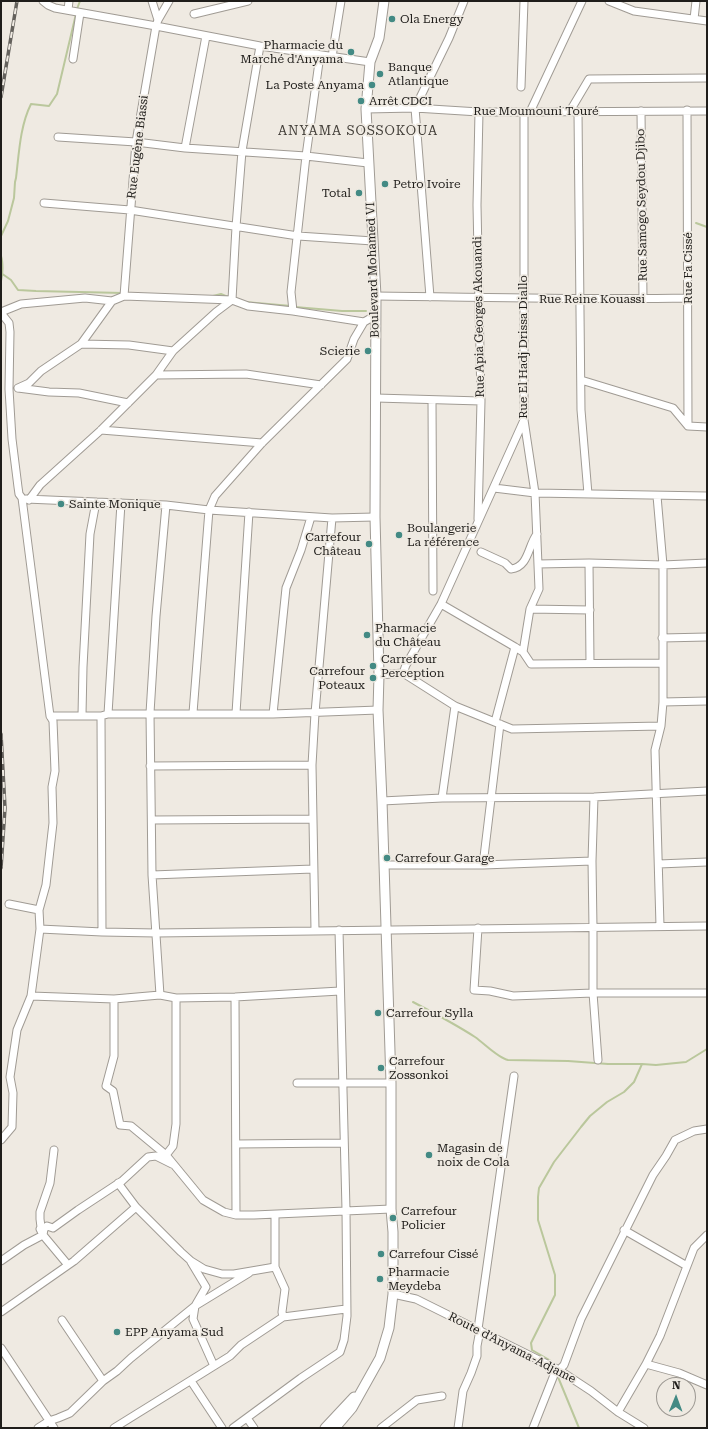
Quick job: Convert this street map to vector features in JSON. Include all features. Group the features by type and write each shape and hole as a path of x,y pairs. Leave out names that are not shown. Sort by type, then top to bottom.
{"main road":[{"name":"Boulevard Mohamed VI","path":"366,1384 380,1358 386,1342 393,1294 391,1083 378,710 379,675 375,517 376,296 366,109 370,62 379,38 384,1"},
{"path":"325,1428 366,1384"},
{"path":"335,1428 345,1418 366,1384"}],"street":[{"path":"43,1 48,5 68,10 157,23 206,36 260,46 370,62"},
{"path":"68,10 69,1"},
{"path":"152,1 157,23"},
{"name":"Rue Eugène Biassi","path":"124,296 136,142 157,23 169,1"},
{"path":"194,14 248,1"},
{"path":"332,57 341,1"},
{"path":"430,296 415,108 449,38 464,1"},
{"path":"521,87 524,1"},
{"path":"527,112 582,1"},
{"path":"609,1 634,12 694,20 707,20"},
{"path":"694,20 696,1"},
{"path":"73,59 80,12"},
{"path":"185,148 206,36"},
{"path":"26,499 101,430 156,375 173,351 216,312 232,300 242,151 260,46"},
{"path":"293,311 291,292 306,156 320,55"},
{"path":"588,494 581,410 580,300 574,111 589,79 707,78"},
{"name":"Rue Moumouni Touré","path":"366,109 415,108 479,112 707,111"},
{"name":"Rue Fa Cissé","path":"687,110 688,426"},
{"name":"Rue Samogo Seydou Djibo","path":"642,111 643,299"},
{"name":"Rue Apia Georges Akouandi","path":"478,522 480,297 477,205 479,112"},
{"name":"Rue El Hadj Drissa Diallo","path":"403,674 406,665 441,604 524,420 527,112"},
{"path":"58,137 136,142 185,148 306,156 368,163"},
{"path":"44,203 130,210 298,236 373,241"},
{"path":"364,322 248,306 232,300 124,296 112,301 85,298 21,304 1,313 9,323 9,389 12,439 19,494 26,499 166,505 208,510 311,517 375,517"},
{"name":"Rue Reine Kouassi","path":"376,296 580,300 688,298"},
{"path":"18,388 29,383 41,371 81,344 112,301"},
{"path":"193,713 208,510 215,496 262,443 347,359 354,339 364,322 376,315"},
{"path":"81,344 129,345 173,351"},
{"path":"156,375 246,374 321,385"},
{"path":"581,380 673,408 688,426 707,426"},
{"path":"9,389 18,388 49,392 79,392 128,403"},
{"path":"376,398 480,400"},
{"path":"432,400 433,591"},
{"path":"522,652 530,609 539,589 535,493 524,420"},
{"path":"101,430 262,443"},
{"path":"494,488 535,493 707,496"},
{"path":"657,496 663,565 663,702 661,726 655,750 660,926"},
{"path":"1,1140 12,1127 13,1094 10,1077 18,1030 31,996 40,928 39,910 46,885 52,823 52,787 55,771 53,721 50,716 26,499"},
{"path":"82,715 90,534 96,502"},
{"path":"102,932 104,715 121,503"},
{"path":"160,996 152,875 150,713 156,616 166,505"},
{"path":"236,713 249,512"},
{"path":"273,714 286,588 301,550 311,517"},
{"path":"315,930 312,765 315,713 332,518"},
{"path":"482,552 505,563 511,569 516,568 526,559 532,540 537,534"},
{"path":"538,564 589,563 663,565 707,562"},
{"path":"589,563 590,663"},
{"path":"441,604 515,647 522,652 531,664 662,663"},
{"path":"530,609 590,610"},
{"path":"662,638 707,637"},
{"path":"483,865 497,723 515,647"},
{"path":"379,675 403,674 455,706 512,728 661,726"},
{"path":"663,702 707,701"},
{"path":"442,798 455,706"},
{"path":"50,716 150,713 273,714 378,710"},
{"path":"150,766 312,765"},
{"path":"382,801 442,798 490,799 594,797 707,791"},
{"path":"594,797 592,860 593,994 598,1060"},
{"path":"152,820 313,819"},
{"path":"384,865 483,865 592,860"},
{"path":"658,864 707,862"},
{"path":"152,875 313,869"},
{"path":"9,904 39,910"},
{"path":"40,928 102,932 237,932 707,926"},
{"path":"478,928 474,990 490,991 513,996 707,994"},
{"path":"233,1428 301,1378 340,1352 345,1334 346,1210 339,930"},
{"path":"31,996 114,999 160,996 176,998 235,997 340,991"},
{"path":"235,997 236,1215"},
{"path":"166,1155 173,1146 176,1124 176,998"},
{"path":"114,999 114,1056 106,1086 113,1091 120,1125 131,1126 166,1155 203,1200 224,1212 236,1215 391,1209"},
{"path":"458,1428 463,1391 477,1356 476,1346 514,1076"},
{"path":"297,1083 391,1083"},
{"path":"532,1428 554,1375 564,1366 581,1319 624,1230 653,1175 675,1140 694,1131 707,1128"},
{"path":"236,1144 344,1143"},
{"path":"54,1150 50,1183 40,1212 40,1229 43,1235 68,1265"},
{"path":"43,1235 44,1229 47,1226 53,1228 122,1181 151,1156 156,1156 172,1164"},
{"path":"118,1183 136,1207 191,1261 204,1269 222,1274 249,1273 275,1267"},
{"path":"1,1312 68,1265 136,1207"},
{"path":"275,1214 275,1267 285,1289 282,1312 283,1317"},
{"path":"624,1230 687,1266"},
{"path":"1,1261 43,1235"},
{"path":"618,1412 646,1364 660,1336 694,1248 707,1235"},
{"path":"191,1261 206,1288 195,1306 193,1319 214,1366"},
{"path":"38,1428 49,1421 70,1413 103,1381 195,1306 249,1273"},
{"name":"Route d'Anyama-Adjame","path":"393,1294 416,1299 559,1370 586,1387 618,1412 644,1428"},
{"path":"114,1428 230,1356 241,1345 283,1317 346,1309"},
{"path":"62,1320 103,1381"},
{"path":"1,1348 54,1428"},
{"path":"646,1364 679,1373 707,1385"},
{"path":"191,1381 222,1428"},
{"path":"381,1428 417,1400 442,1396"},
{"path":"247,1418 254,1428"}],"waterway":[{"path":"77,9 80,1"},
{"path":"1,243 1,236 8,221 14,198 20,140 24,121 31,104 49,106 57,94 76,14"},
{"path":"696,223 707,227"},
{"path":"1,256 1,281"},
{"path":"1,273 11,280 18,290 123,293"},
{"path":"213,296 221,294 228,297"},
{"path":"245,302 291,306"},
{"path":"295,307 342,311 366,311"},
{"path":"413,1002 467,1032 504,1059 608,1064 642,1064"},
{"path":"551,1361 532,1350 531,1343 555,1295 555,1275 538,1220 539,1188 554,1162 590,1116 607,1102 624,1092 634,1082 642,1064 656,1065 686,1062 707,1049"},
{"path":"558,1377 579,1428"}],"railway":[{"path":"1,97 17,1"},
{"path":"1,734 5,808 1,868"}],"place":[{"name":"Ola Energy","path":"392,19"},
{"name":"Pharmacie du Marché d'Anyama","path":"351,52"},
{"name":"Banque Atlantique","path":"380,74"},
{"name":"La Poste Anyama","path":"372,85"},
{"name":"Arrêt CDCI","path":"361,101"},
{"name":"Petro Ivoire","path":"385,184"},
{"name":"Total","path":"359,193"},
{"name":"Scierie","path":"368,351"},
{"name":"Sainte Monique","path":"61,504"},
{"name":"Boulangerie La référence","path":"399,535"},
{"name":"Carrefour Château","path":"369,544"},
{"name":"Pharmacie du Château","path":"367,635"},
{"name":"Carrefour Perception","path":"373,666"},
{"name":"Carrefour Poteaux","path":"373,678"},
{"name":"Carrefour Garage","path":"387,858"},
{"name":"Carrefour Sylla","path":"378,1013"},
{"name":"Carrefour Zossonkoi","path":"381,1068"},
{"name":"Magasin de noix de Cola","path":"429,1155"},
{"name":"Carrefour Policier","path":"393,1218"},
{"name":"Carrefour Cissé","path":"381,1254"},
{"name":"Pharmacie Meydeba","path":"380,1279"},
{"name":"EPP Anyama Sud","path":"117,1332"}],"district":[{"name":"ANYAMA SOSSOKOUA","path":"358,131"}]}
